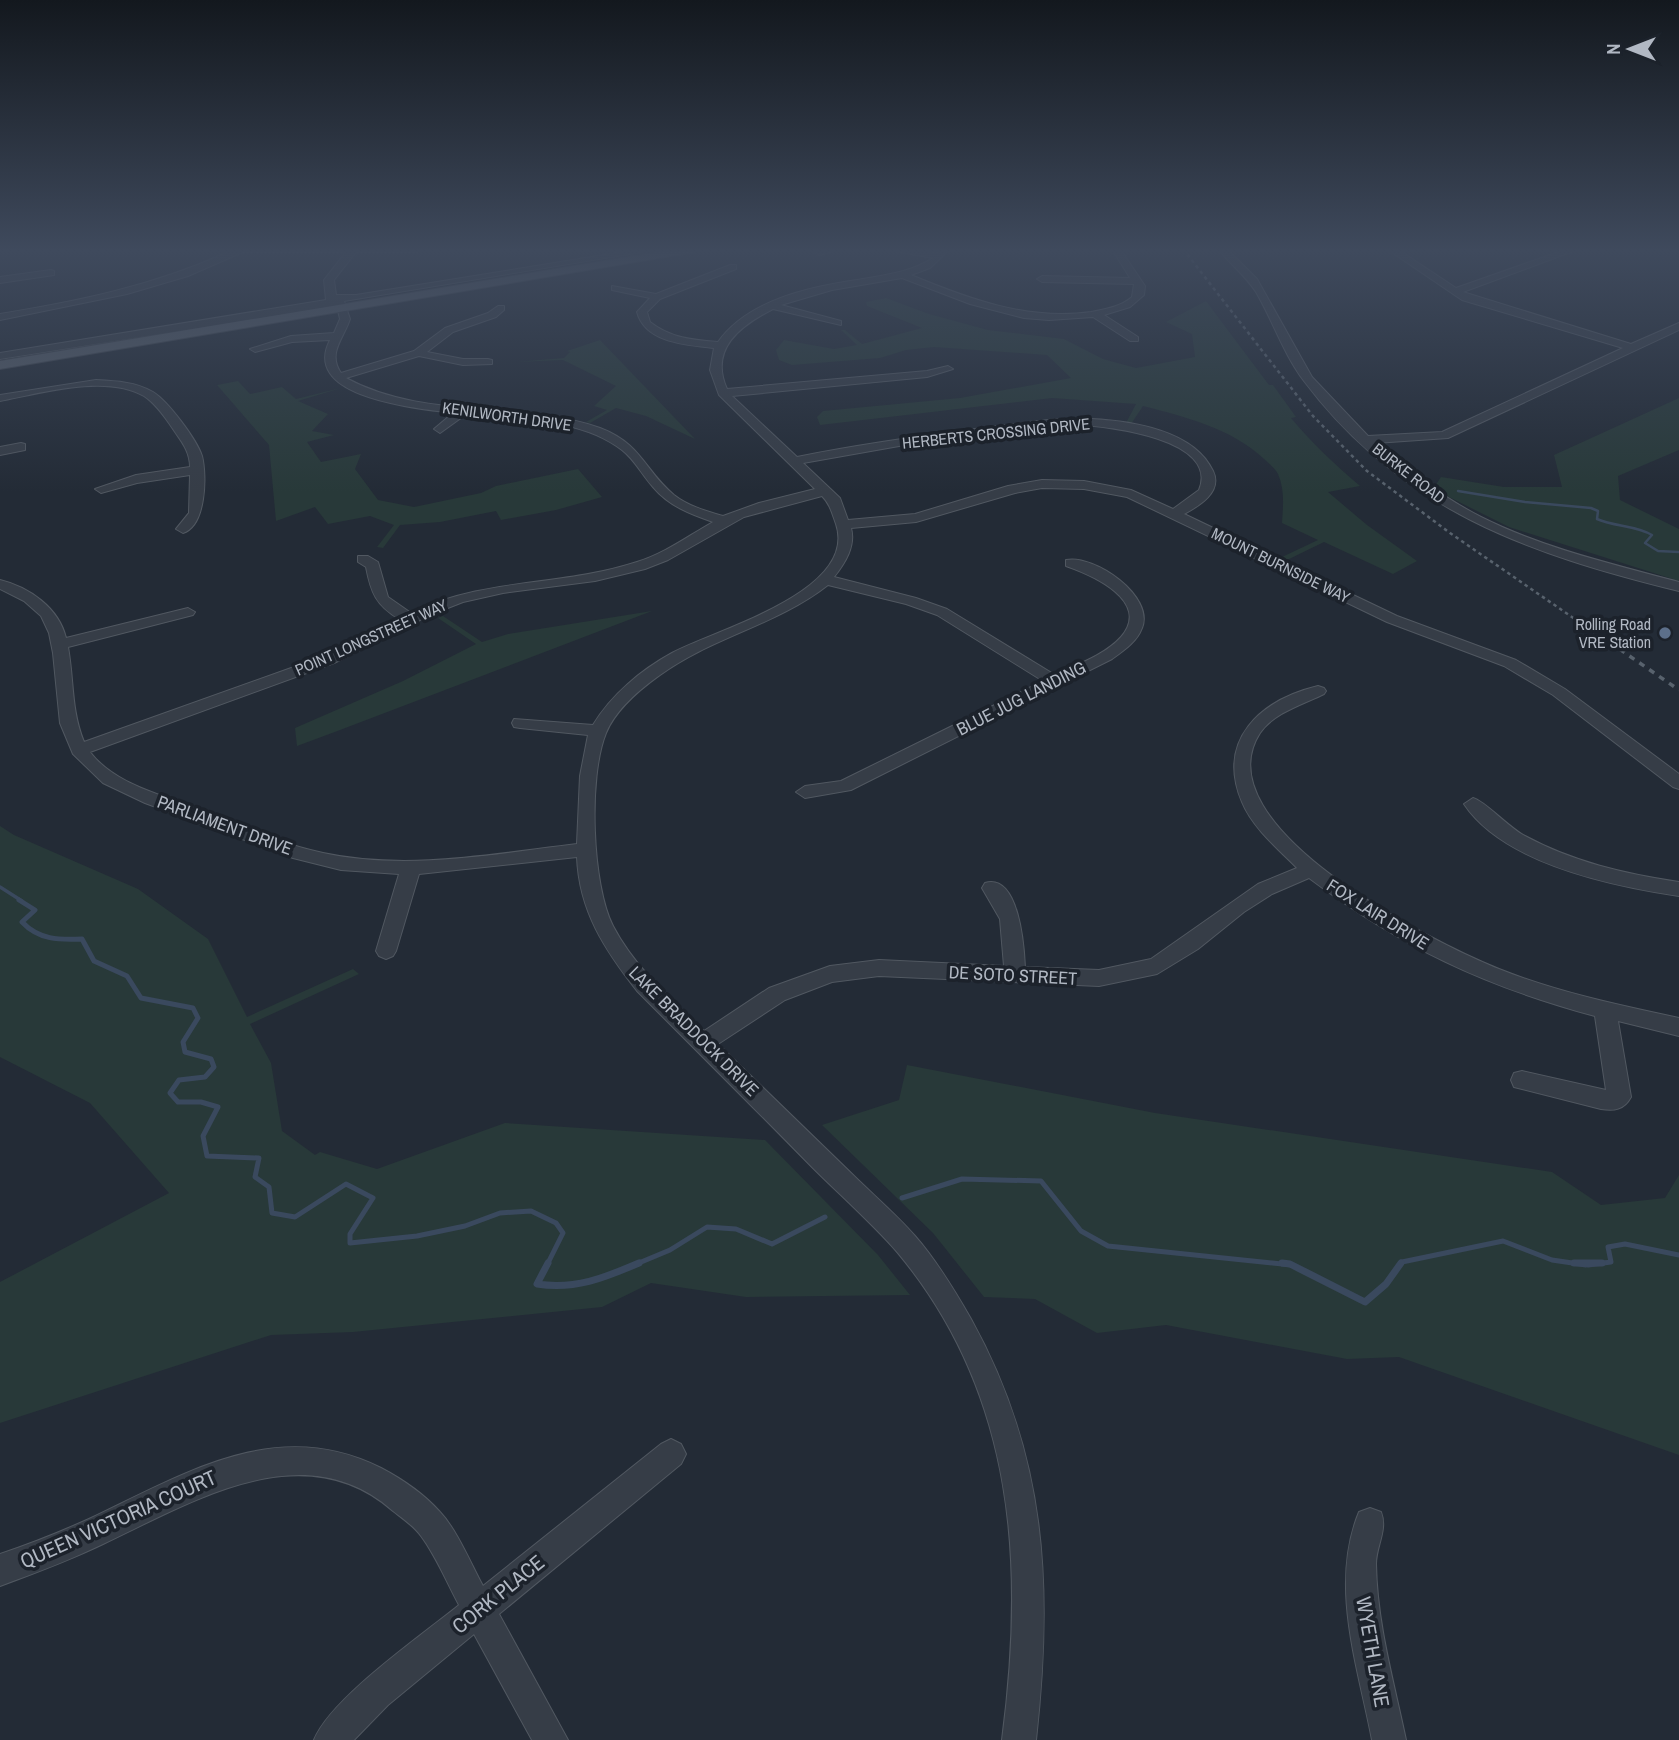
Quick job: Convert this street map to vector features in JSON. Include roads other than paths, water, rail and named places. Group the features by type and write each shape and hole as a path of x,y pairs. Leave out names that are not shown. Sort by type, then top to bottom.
{"main road":[{"path":"0,358 176,330"},
{"path":"0,365 186,330"},
{"path":"52,348 92,345"}],"street":[{"path":"0,358 162,330"},
{"path":"340,330 329,360 337,377 418,353 449,330"},
{"path":"657,330 678,339 720,345"},
{"path":"735,330 720,345 714,361 723,393 835,501 846,524"},
{"path":"1121,330 1134,339"},
{"name":"BURKE ROAD","path":"1281,330 1300,368 1367,440 1425,489 1480,522 1545,548 1679,587"},
{"path":"1573,330 1633,348"},
{"path":"1367,440 1444,435 1670,330"},
{"path":"255,349 291,339 338,335"},
{"path":"418,353 463,362 488,362"},
{"path":"723,393 927,374 948,369"},
{"name":"KENILWORTH DRIVE","path":"337,377 353,388 381,398 563,422 600,433 639,457 671,499 723,521"},
{"path":"0,398 86,385 114,385 138,390 157,401 192,448 196,470 196,513 183,529"},
{"path":"440,429 465,410"},
{"name":"HERBERTS CROSSING DRIVE","path":"796,461 868,446 941,436 1065,423 1112,424 1167,438 1188,449 1202,462 1209,475 1207,488 1198,500 1175,514"},
{"path":"0,451 22,447"},
{"path":"102,489 136,479 196,470"},
{"name":"MOUNT BURNSIDE WAY","path":"846,524 916,518 1013,489 1060,484 1101,487 1124,492 1175,514 1392,620 1484,651 1521,669 1559,692 1679,783"},
{"name":"POINT LONGSTREET WAY","path":"79,750 331,659 410,619 476,594 610,574 641,565 671,553 723,521 754,509 825,491"},
{"name":"LAKE BRADDOCK DRIVE","path":"846,524 843,550 827,580 779,612 697,647 662,666 629,693 599,731 589,772 585,850 589,891 594,909 615,949 644,985 705,1042 907,1245 948,1300 982,1363 1016,1466 1025,1516 1031,1580 1031,1636 1019,1740"},
{"path":"363,559 373,565 375,586 381,600 410,619"},
{"name":"BLUE JUG LANDING","path":"805,792 845,786 1114,652 1128,639 1135,627 1136,614 1123,589 1100,572 1071,563"},
{"path":"827,580 911,601 942,612 1054,681"},
{"name":"PARLIAMENT DRIVE","path":"0,584 29,596 47,610 60,643 68,721 79,750 94,768 119,785 276,846 342,863 411,867 585,850"},
{"path":"60,643 188,612"},
{"name":"FOX LAIR DRIVE","path":"1318,691 1262,722 1245,744 1241,766 1245,789 1259,813 1310,870 1367,911 1436,951 1509,982 1605,1010 1679,1027"},
{"path":"520,723 599,731"},
{"path":"1473,804 1484,817 1507,833 1564,860 1615,877 1679,889"},
{"path":"386,951 411,867"},
{"name":"DE SOTO STREET","path":"705,1042 777,994 830,974 879,968 1099,978 1157,966 1265,890 1310,870"},
{"path":"992,888 1006,904 1012,921 1014,975"},
{"path":"1522,1080 1601,1099 1613,1101 1619,1097 1605,1010"},
{"name":"CORK PLACE","path":"331,1740 376,1693 671,1454"},
{"name":"QUEEN VICTORIA COURT","path":"0,1570 101,1529 192,1483 219,1473 241,1467 297,1460 334,1463 367,1474 409,1500 431,1524 551,1740"},
{"name":"WYETH LANE","path":"1370,1522 1361,1559 1361,1598 1389,1740"}],"waterway":[{"path":"1458,491 1525,502 1591,508 1598,511 1597,519 1639,529 1652,535 1645,543 1658,551 1679,552"},
{"path":"0,887 22,901"},
{"path":"19,900 35,910 22,922 29,928 50,938 82,939 94,961 127,976 141,998 193,1008 198,1018 183,1042 185,1052 211,1059 214,1067 205,1077 179,1080 170,1093 178,1102 201,1102 218,1107 203,1136 207,1156 259,1158 255,1177 269,1187 272,1213 295,1217 346,1184 373,1198 350,1234 350,1243 417,1236 465,1226 500,1213 531,1211 556,1223 563,1233 548,1263"},
{"path":"902,1198 962,1179 1041,1181 1081,1231 1108,1246 1292,1265"},
{"path":"635,1264 670,1250 707,1227 736,1229 772,1244 825,1217"},
{"path":"1400,1265 1402,1262 1503,1241 1552,1260 1586,1265"},
{"path":"1588,1265 1611,1262 1608,1247 1625,1244 1679,1255"},
{"path":"548,1263 537,1284 577,1284 635,1264"},
{"path":"635,1264 639,1263"},
{"path":"1282,1263 1292,1265"},
{"path":"1292,1265 1365,1302 1386,1284 1401,1263"},
{"path":"1574,1263 1602,1263"}],"railway":[{"path":"1246,330 1313,416 1367,471 1450,533 1582,624"},
{"path":"1580,622 1679,690"}],"place":[{"name":"Rolling Road VRE Station","path":"1665,633"}]}
